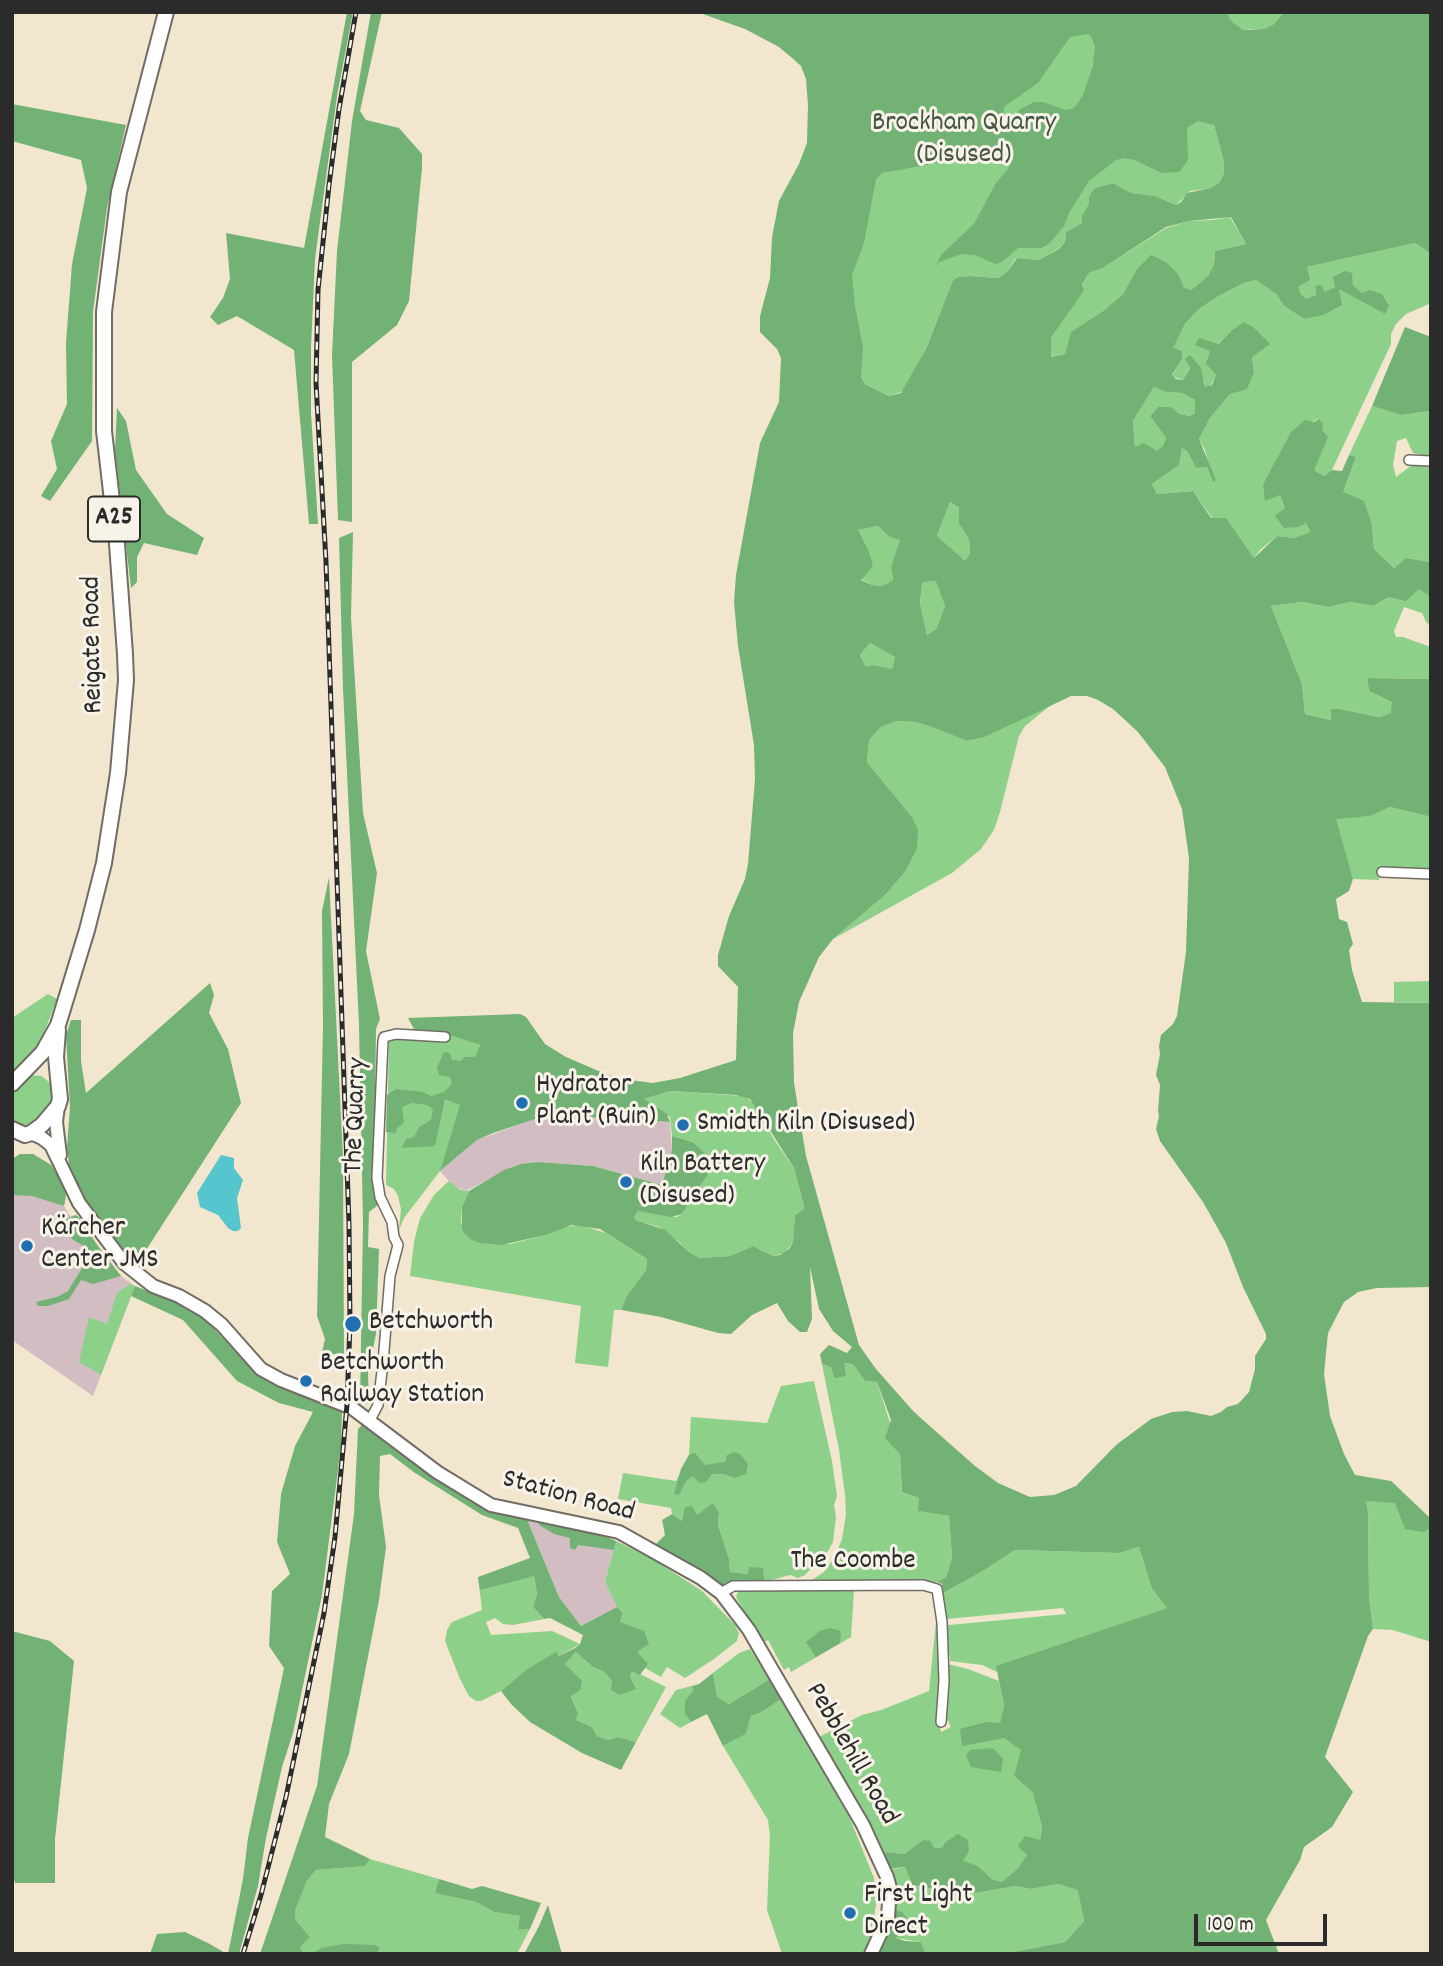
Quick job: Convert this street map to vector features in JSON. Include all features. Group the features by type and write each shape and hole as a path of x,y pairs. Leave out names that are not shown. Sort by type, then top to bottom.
{"main road":[{"name":"Reigate Road","path":"13,1082 43,1052 58,1025 104,863 118,773 126,680 117,544 104,431 104,312 119,192 166,12"},
{"name":"Reigate Road","path":"58,1025 58,1106"},
{"path":"28,1068 40,1069 58,1083"},
{"path":"12,1146 23,1133 42,1125 58,1106"},
{"name":"Station Road","path":"58,1106 56,1122 60,1160"},
{"name":"Station Road","path":"23,1133 42,1138 51,1145 79,1203 124,1263 153,1286 179,1296 205,1311 222,1325 261,1369 281,1380 340,1401 370,1420 437,1472 491,1505 620,1532 701,1578 721,1593"},
{"name":"Pebblehill Road","path":"721,1593 749,1630 766,1659 860,1820 887,1877 890,1888 888,1917 871,1954"}],"street":[{"path":"1409,460 1431,461"},
{"path":"1382,872 1431,874"},
{"name":"The Quarry","path":"370,1420 377,1405 390,1276 398,1245 392,1222 380,1197 377,1178 383,1041 384,1037 396,1034 445,1037"},
{"name":"The Coombe","path":"721,1593 733,1586 923,1585 937,1589 943,1634 941,1722"}],"shaded area":[{"path":"553,1115 670,1122 672,1150 662,1185 593,1166 538,1162 514,1166 466,1191 454,1187 440,1171 477,1140 531,1120"},
{"path":"20,1154 33,1154 51,1165 67,1190 64,1206 70,1216 76,1215 82,1220 121,1276 135,1286 93,1396 12,1340 12,1159"},
{"path":"526,1517 616,1541 605,1582 617,1607 581,1626 559,1597"}],"green space":[{"path":"347,12 353,12 337,96 315,259 311,413 318,524 309,524 294,350 237,316 218,325 210,317 223,298 230,279 226,233 304,248"},
{"path":"371,12 382,12 360,111 366,120 399,128 422,154 422,168 409,301 397,325 352,362 352,522 338,520 332,355 337,251 352,121"},
{"path":"697,12 1226,12 1232,22 1243,30 1264,29 1274,24 1284,12 1431,12 1431,254 1415,243 1307,267 1310,280 1299,286 1300,293 1306,299 1316,295 1315,286 1321,285 1325,292 1335,287 1333,277 1345,271 1352,273 1353,285 1362,293 1370,290 1382,294 1389,306 1385,314 1339,289 1342,305 1323,315 1304,319 1284,306 1277,295 1256,280 1244,283 1199,309 1185,324 1173,348 1182,350 1182,359 1172,375 1176,379 1183,380 1190,368 1185,359 1190,355 1201,368 1205,387 1212,385 1216,374 1206,364 1210,351 1195,345 1199,338 1218,344 1244,322 1270,344 1252,357 1254,372 1247,389 1230,394 1210,418 1199,439 1216,480 1213,482 1207,467 1196,468 1187,451 1182,448 1179,465 1152,484 1157,494 1193,491 1211,518 1226,518 1254,558 1277,536 1294,538 1310,532 1306,523 1298,527 1284,528 1275,516 1285,508 1280,495 1265,501 1263,484 1291,432 1305,420 1314,422 1319,419 1323,424 1322,430 1328,437 1314,470 1324,476 1332,470 1342,471 1349,455 1356,457 1343,492 1364,501 1372,525 1374,549 1394,568 1406,558 1431,562 1431,597 1419,589 1406,601 1389,597 1373,606 1351,602 1328,607 1302,602 1271,606 1302,684 1305,714 1331,720 1331,709 1339,709 1379,717 1391,713 1392,702 1369,691 1367,678 1431,679 1431,817 1390,807 1371,816 1336,819 1353,879 1349,891 1336,899 1339,919 1347,922 1353,944 1349,950 1352,970 1362,1002 1431,1003 1431,1287 1377,1288 1358,1292 1344,1302 1328,1333 1324,1374 1330,1416 1355,1475 1391,1481 1431,1519 1431,1528 1423,1532 1405,1529 1395,1503 1366,1501 1369,1597 1373,1629 1368,1636 1325,1757 1353,1792 1332,1827 1304,1847 1300,1860 1266,1920 1279,1954 1002,1954 1065,1942 1084,1921 1078,1890 1058,1884 1031,1889 1016,1886 951,1897 945,1891 912,1885 905,1867 889,1869 883,1855 887,1852 904,1854 923,1840 930,1841 934,1848 942,1848 958,1834 968,1840 969,1851 963,1861 978,1866 992,1879 1002,1882 1018,1868 1027,1855 1018,1846 1025,1836 1040,1840 1042,1826 1033,1793 1014,1776 1021,1750 1004,1738 962,1746 960,1729 986,1722 1000,1723 1004,1705 996,1666 1167,1608 1152,1589 1139,1547 1119,1553 1015,1550 943,1593 942,1584 937,1582 946,1577 952,1558 949,1516 918,1511 919,1498 902,1492 900,1454 885,1438 891,1420 877,1382 865,1381 853,1364 844,1363 846,1376 834,1378 831,1367 822,1364 820,1354 829,1345 847,1353 852,1347 833,1331 819,1309 810,1267 812,1319 807,1332 800,1332 788,1321 777,1303 752,1315 731,1334 718,1333 661,1317 621,1310 627,1296 646,1270 647,1259 600,1229 571,1225 546,1235 501,1245 479,1243 470,1239 462,1230 462,1207 469,1191 504,1170 521,1164 538,1162 593,1166 662,1185 672,1150 672,1136 693,1142 706,1154 709,1162 707,1176 682,1214 671,1217 638,1211 634,1217 636,1220 665,1230 699,1258 730,1256 753,1246 773,1256 780,1255 789,1249 793,1242 795,1215 804,1209 804,1206 794,1168 750,1099 736,1095 670,1091 644,1099 667,1114 670,1122 553,1115 541,1117 477,1140 440,1171 460,1105 445,1099 435,1146 402,1148 406,1139 414,1137 419,1127 431,1120 433,1109 427,1105 412,1103 402,1107 404,1123 397,1128 396,1133 386,1132 387,1095 396,1089 423,1092 431,1096 444,1092 452,1084 450,1077 439,1075 437,1067 444,1052 450,1053 452,1060 461,1061 464,1057 475,1057 480,1045 447,1034 415,1031 408,1018 520,1014 526,1017 545,1044 566,1057 608,1075 653,1083 680,1078 736,1060 738,987 718,966 718,955 729,916 745,879 755,779 754,745 738,646 734,602 736,575 760,443 779,402 781,358 777,349 760,332 760,316 770,278 772,237 779,201 807,143 808,105 806,79 801,66 779,47 745,29","holes":["1087,34 1091,36 1095,47 1093,66 1083,95 1072,109 1065,110 1043,102 1034,102 1019,110 1014,118 1007,119 1003,113 1005,106 1038,83 1070,37","1198,121 1214,125 1224,162 1224,173 1219,183 1187,193 1176,205 1155,196 1131,193 1113,183 1095,188 1089,197 1082,223 1066,232 1065,242 1059,249 1039,260 1017,258 1007,272 998,278 970,276 953,280 926,349 901,393 889,396 865,384 861,377 863,348 852,275 864,243 876,179 882,173 937,163 980,148 991,147 1010,163 974,224 941,255 935,268 939,262 962,254 975,255 995,264 1002,262 1018,248 1041,248 1049,244 1064,226 1089,181 1116,160 1134,160 1162,173 1179,172 1188,160 1187,128","1231,217 1246,244 1215,251 1214,264 1208,276 1191,290 1184,288 1179,275 1166,262 1151,255 1136,270 1123,294 1071,332 1065,354 1051,357 1051,338 1084,290 1082,285 1089,273 1103,268 1166,227 1189,221","1154,387 1166,392 1182,393 1195,400 1195,413 1190,416 1180,414 1171,407 1158,407 1150,416 1166,438 1163,446 1157,451 1144,443 1135,447 1133,421","950,502 959,507 959,524 969,539 970,553 965,561 937,536","878,526 889,537 900,540 891,567 893,580 882,586 861,580 873,566 858,530","936,582 945,606 936,629 927,635 920,603 922,583","870,643 895,657 892,669 872,665 866,667 860,655","1071,696 1087,696 1113,709 1138,732 1165,767 1182,809 1189,858 1186,952 1177,1016 1161,1035 1159,1046 1156,1075 1160,1085 1159,1116 1156,1129 1160,1141 1203,1202 1226,1243 1243,1287 1266,1334 1266,1339 1255,1356 1255,1369 1249,1392 1238,1404 1211,1416 1187,1411 1172,1412 1151,1419 1116,1445 1076,1486 1054,1495 1030,1497 998,1483 975,1466 914,1412 859,1345 806,1156 794,1083 793,1033 799,1002 819,957 833,939 885,895 905,872 917,848 918,830 912,817 867,762 869,740 881,727 896,721 915,722 967,741 985,737"]},
{"name":"Brockham Quarry (Disused)","path":"861,12 1284,12 1274,24 1264,29 1248,29 1214,125 1224,162 1224,173 1219,183 1210,188 1190,191 1176,205 1155,196 1131,193 1113,183 1095,188 1082,223 1066,232 1065,242 1058,249 1039,260 1016,258 1007,272 998,278 970,276 953,280 926,349 907,386 901,392 889,396 865,384 819,302"},
{"path":"12,104 126,125 107,208 93,312 92,441 50,501 41,496 57,469 51,441 67,404 66,343 72,264 87,188 81,160 12,141"},
{"path":"1230,217 1246,244 1215,251 1214,264 1208,276 1191,290 1184,289 1179,275 1136,270 1123,294 1072,332 1065,354 1050,357 1051,338 1089,273 1103,268 1166,228 1189,221"},
{"path":"1415,243 1431,254 1431,303 1406,314 1396,324 1391,334 1391,344 1332,470 1324,476 1314,470 1322,430 1318,419 1291,433 1263,484 1280,495 1285,508 1306,523 1310,532 1294,538 1277,536 1254,558 1226,519 1212,518 1193,491 1157,494 1152,484 1179,465 1182,448 1187,451 1196,468 1207,467 1213,481 1205,450 1199,439 1210,418 1230,394 1254,372 1252,357 1231,331 1210,351 1216,374 1211,385 1205,388 1204,380 1190,367 1183,380 1172,376 1182,359 1181,349 1172,349 1185,324 1199,309 1244,283 1256,280 1277,295 1284,306 1304,319 1339,295 1339,289 1362,293 1353,285 1352,279 1324,293 1315,287 1316,295 1306,300 1300,293 1299,285 1307,267"},
{"path":"1405,327 1431,337 1431,411 1401,415 1372,406"},
{"path":"1154,387 1166,392 1182,393 1195,400 1195,413 1190,416 1180,414 1171,407 1158,407 1150,416 1166,438 1163,447 1157,451 1135,448 1133,421"},
{"path":"1372,406 1401,415 1431,411 1431,457 1413,453 1406,438 1397,441 1393,465 1396,477 1412,465 1431,467 1431,562 1406,558 1394,568 1374,549 1372,525 1343,492 1356,457 1349,455"},
{"path":"117,408 126,421 136,470 167,514 204,538 197,555 144,543 137,557 137,582 131,588 115,450"},
{"path":"950,502 960,507 959,524 969,539 970,553 965,562 937,536"},
{"path":"878,526 889,537 901,540 891,567 893,580 882,586 872,585 861,579 858,530"},
{"path":"353,532 351,617 363,813 377,873 366,951 380,1019 376,1029 374,1180 378,1205 369,1212 368,1247 379,1249 376,1334 368,1373 369,1404 360,1404 363,1224 359,1025 343,689 339,538"},
{"path":"936,582 945,606 936,629 927,635 920,603 922,583"},
{"path":"1419,588 1431,597 1431,626 1422,613 1404,607 1394,631 1396,637 1431,647 1431,679 1367,678 1369,691 1392,702 1392,713 1379,717 1339,709 1332,720 1305,714 1302,684 1271,606 1302,602 1327,607 1351,602 1373,606 1389,597"},
{"path":"870,643 895,657 892,669 866,667 860,655"},
{"path":"1052,704 1025,726 1019,736 994,830 981,849 952,873 833,939 885,895 905,872 912,817 867,762 869,740 881,727 895,721 915,722 967,741 985,737"},
{"path":"1390,807 1431,817 1431,870 1380,868 1379,880 1353,879 1335,818 1371,816"},
{"path":"329,877 343,1157 344,1355 331,1354 326,1366 319,1366 325,1339 317,1316 323,1025 322,911"},
{"path":"1431,981 1431,1003 1394,1002 1394,982"},
{"path":"210,983 214,995 209,1013 228,1049 241,1103 139,1261 112,1242 70,1173 67,1147 70,1108 66,1035 71,1020 81,1020 81,1061 86,1093"},
{"path":"48,994 57,999 43,1035 35,1049 12,1071 12,1018"},
{"path":"447,1033 480,1045 440,1171 404,1218 399,1230 401,1209 398,1196 394,1189 386,1185 389,1039"},
{"path":"30,1075 42,1076 51,1084 55,1095 49,1110 29,1127 20,1129 12,1124 12,1093 20,1082"},
{"path":"670,1091 744,1096 756,1105 773,1138 794,1168 804,1206 804,1209 795,1215 793,1242 785,1253 773,1256 753,1246 730,1256 694,1257 659,1227 636,1220 634,1217 638,1211 677,1217 682,1214 707,1176 706,1154 693,1142 672,1136 670,1117 643,1099"},
{"path":"20,1154 33,1154 51,1165 67,1190 64,1206 32,1196 12,1195 12,1159"},
{"path":"449,1181 460,1190 469,1191 462,1207 461,1223 479,1243 510,1244 546,1235 562,1227 580,1225 606,1233 647,1259 646,1270 621,1310 614,1310 608,1367 575,1363 581,1306 410,1276 420,1218 434,1195"},
{"path":"76,1215 121,1276 93,1284 81,1280 69,1299 48,1306 38,1306 36,1302 68,1291 90,1255 82,1245 72,1239 64,1220"},
{"path":"130,1284 135,1286 101,1375 79,1362 89,1317 107,1324 117,1293"},
{"path":"135,1286 182,1305 205,1319 255,1372 342,1410 341,1446 322,1595 293,1733 282,1767 266,1838 258,1886 239,1954 228,1954 248,1838 284,1668 269,1646 272,1591 290,1574 277,1542 281,1494 295,1446 313,1412 279,1403 237,1381 183,1320 131,1296"},
{"path":"844,1363 853,1364 865,1381 877,1382 900,1454 902,1492 919,1498 919,1511 949,1516 952,1558 946,1577 937,1582 816,1583 812,1580 824,1572 835,1556 842,1539 846,1514 839,1450 822,1364 831,1367 834,1378"},
{"path":"814,1381 837,1496 834,1505 836,1517 833,1542 805,1575 798,1578 790,1575 764,1582 748,1574 730,1572 729,1559 718,1525 719,1513 697,1515 682,1521 672,1514 671,1508 618,1499 623,1473 676,1481 689,1455 691,1417 767,1423 781,1386"},
{"path":"366,1421 435,1475 526,1517 559,1597 581,1626 617,1607 623,1613 620,1622 644,1631 649,1644 637,1652 648,1664 640,1675 632,1671 630,1677 636,1689 620,1695 611,1690 612,1681 604,1672 593,1667 576,1652 565,1664 582,1681 580,1690 571,1696 578,1713 576,1720 592,1727 597,1736 608,1740 618,1737 636,1742 621,1770 582,1753 530,1722 511,1704 501,1691 527,1669 556,1652 559,1656 575,1648 580,1644 583,1635 550,1618 544,1619 533,1607 537,1594 534,1576 480,1590 478,1577 530,1558 518,1528 482,1515 390,1454 380,1456 379,1495 386,1547 379,1600 349,1754 329,1804 325,1837 370,1859 365,1866 316,1870 307,1881 295,1911 295,1919 310,1937 300,1947 303,1954 260,1954 317,1786 354,1514 358,1429"},
{"path":"734,1452 740,1454 748,1464 746,1474 735,1478 712,1474 706,1482 699,1483 693,1476 686,1481 679,1495 674,1494 681,1469 689,1455 695,1453 705,1465 725,1462 727,1455"},
{"path":"1391,1481 1431,1519 1431,1642 1393,1630 1373,1629 1369,1597 1368,1512 1364,1492"},
{"path":"713,1503 719,1513 718,1525 729,1559 730,1572 748,1574 749,1567 763,1568 764,1582 721,1587 654,1546 665,1535 662,1520 672,1514 682,1521 685,1507 692,1506 697,1515"},
{"path":"538,1520 594,1532 616,1541 614,1550 578,1545 575,1550 570,1548 570,1538 554,1534 539,1525"},
{"path":"616,1541 651,1558 702,1591 735,1625 739,1633 737,1641 685,1678 667,1667 661,1677 645,1668 647,1664 636,1652 620,1622 623,1613 617,1607 605,1582"},
{"path":"1139,1547 1152,1589 1167,1608 997,1666 997,1672 982,1665 950,1661 950,1656 945,1653 945,1627 949,1625 1066,1614 1063,1608 947,1619 943,1593 1015,1550 1119,1553"},
{"path":"534,1576 537,1594 533,1607 544,1619 513,1625 503,1624 495,1618 486,1622 491,1635 552,1631 580,1644 559,1656 556,1653 527,1669 501,1691 476,1701 469,1696 460,1679 445,1641 447,1630 452,1622 482,1610 478,1577"},
{"path":"742,1591 854,1591 851,1637 791,1672 789,1667 784,1670 768,1640 762,1643 736,1597 738,1592"},
{"path":"937,1611 941,1662 938,1716 941,1732 951,1727 945,1715 948,1664 999,1681 1004,1705 1000,1724 1004,1738 1022,1750 1014,1776 1033,1793 1039,1808 1042,1826 1040,1840 1018,1868 1002,1882 992,1879 978,1866 963,1862 942,1848 934,1848 923,1840 904,1854 887,1852 883,1855 820,1745 819,1737 862,1715 929,1691"},
{"path":"830,1628 841,1631 840,1643 816,1657 806,1642 820,1631"},
{"path":"12,1631 50,1641 74,1661 55,1839 55,1883 15,1883 12,1872"},
{"path":"750,1649 770,1679 729,1704 717,1698 713,1673 739,1653"},
{"path":"576,1652 612,1681 630,1677 632,1670 666,1687 636,1742 618,1737 608,1740 597,1736 592,1727 576,1720 578,1713 571,1695 565,1664"},
{"path":"713,1673 717,1697 729,1704 770,1679 781,1699 751,1716 746,1734 723,1746 707,1714 691,1722 685,1714 685,1701 693,1691 692,1686"},
{"path":"692,1686 693,1691 685,1702 685,1714 691,1722 680,1728 660,1714 676,1690"},
{"path":"781,1699 850,1819 874,1878 876,1905 864,1954 782,1954 767,1910 770,1836 768,1820 723,1746 746,1734 751,1716"},
{"path":"993,1748 1003,1759 1001,1772 971,1767 966,1756 970,1750"},
{"path":"370,1859 439,1879 436,1893 476,1902 494,1912 521,1916 518,1930 530,1929 517,1954 376,1954 380,1949 321,1948 311,1954 303,1954 299,1947 310,1937 295,1919 295,1911 307,1881 316,1870 364,1866"},
{"path":"905,1867 912,1885 945,1891 951,1897 1016,1886 1031,1889 1058,1884 1079,1890 1084,1921 1065,1942 1002,1954 926,1954 921,1942 895,1938 903,1927 894,1910 889,1870"},
{"path":"439,1879 472,1889 482,1886 541,1903 530,1929 518,1930 520,1916 494,1912 476,1902 435,1893"},
{"path":"548,1905 562,1954 524,1954 539,1926"},
{"path":"894,1910 902,1912 910,1922 896,1938 921,1942 926,1954 864,1954 872,1929 885,1933"},
{"path":"185,1932 227,1954 150,1954 157,1934"},
{"path":"343,1944 376,1945 380,1949 376,1954 311,1954 321,1948"}],"water":[{"path":"221,1155 234,1158 234,1168 243,1180 237,1198 241,1228 238,1231 228,1228 218,1215 200,1207 197,1193"}],"railway":[{"path":"243,1954 286,1797 324,1613 335,1537 347,1405 350,1324 349,1224 326,562 316,383 318,290 329,185 356,12"}],"place":[{"name":"Hydrator Plant (Ruin)","path":"522,1103"},
{"name":"Smidth Kiln (Disused)","path":"683,1125"},
{"name":"Kiln Battery (Disused)","path":"626,1182"},
{"name":"Kärcher Center JMS","path":"27,1246"},
{"name":"Betchworth","path":"353,1324"},
{"name":"Betchworth Railway Station","path":"306,1381"},
{"name":"First Light Direct","path":"850,1913"}]}
